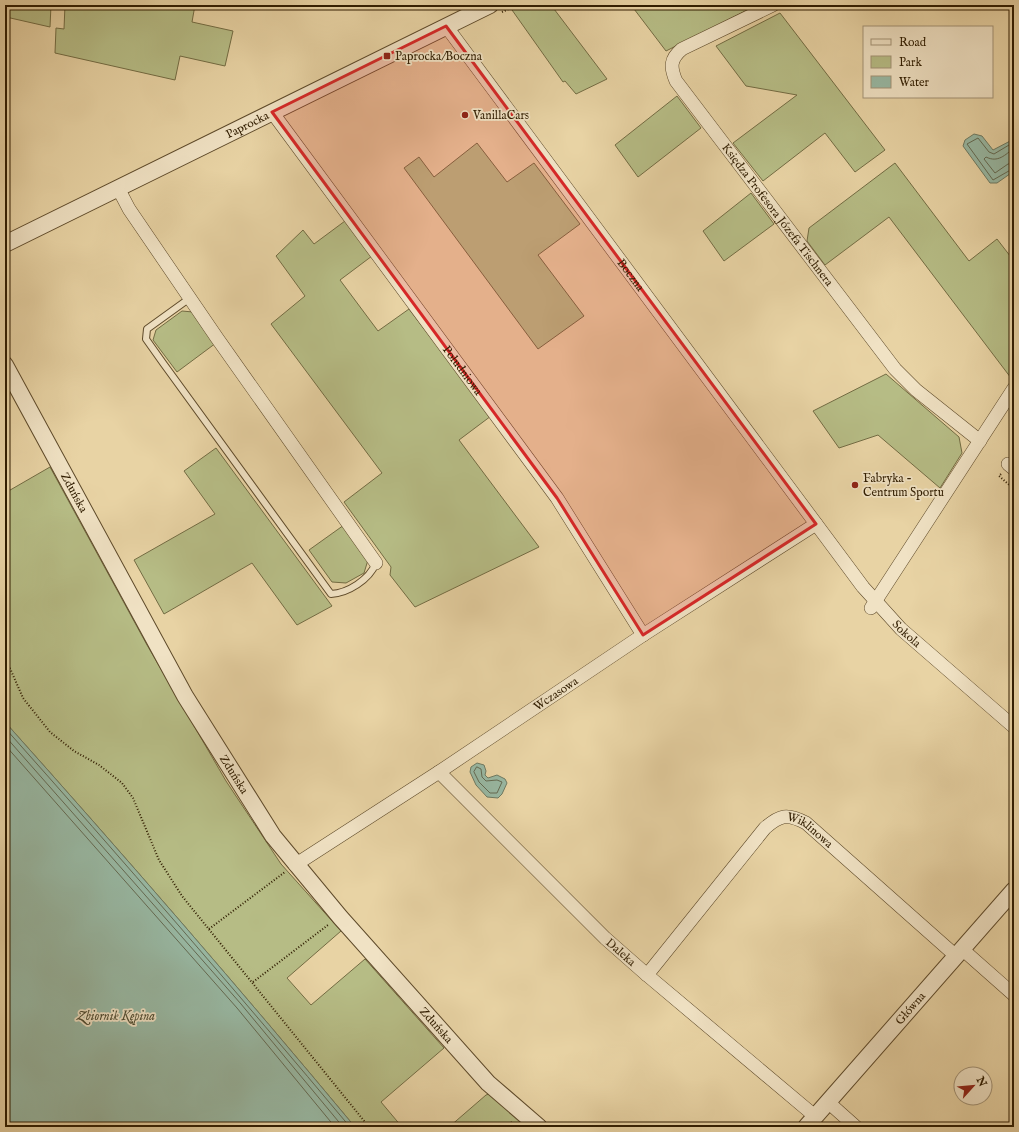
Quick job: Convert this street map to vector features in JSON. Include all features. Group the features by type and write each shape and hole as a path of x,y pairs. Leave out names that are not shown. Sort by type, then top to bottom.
{"street":[{"name":"Paprocka","path":"5,244 490,5"},
{"name":"Księdza Profesora Józefa Tischnera","path":"773,5 682,49 674,55 672,71 676,81 895,369 911,386 980,441"},
{"name":"Boczna","path":"446,26 816,524"},
{"name":"Południowa","path":"272,112 561,504 643,636"},
{"path":"118,188 129,209 190,298 376,563"},
{"name":"Zduńska","path":"5,365 200,721 273,836 290,869 340,917 488,1083 538,1127"},
{"path":"873,605 1014,388"},
{"name":"Sokola","path":"816,524 873,605 1014,727"},
{"name":"Wczasowa","path":"290,869 643,636 816,524"},
{"name":"Daleka","path":"439,772 605,938 811,1122"},
{"name":"Wiklinowa","path":"646,975 765,828 774,820 783,816 794,817 806,823 959,953 1014,995"},
{"name":"Główna","path":"811,1122 1014,890"},
{"path":"828,1102 856,1127"}],"lane":[{"path":"190,298 147,329 146,339 163,364 331,594 340,593 360,582 374,568 376,563"}],"path":[{"path":"5,656 23,698 50,732 74,751 99,765 122,783 133,798 154,849 171,880 369,1127"},
{"path":"209,928 290,869"},
{"path":"253,982 340,917"}],"highlighted area":[{"path":"446,26 816,524 643,635 557,498 272,112"}],"green space":[{"path":"5,5 51,5 50,27 6,17"},
{"path":"65,5 195,5 192,22 233,31 225,66 180,56 175,80 55,53 56,28 64,29"},
{"path":"522,5 551,5 607,79 576,94 565,81 563,82 512,10"},
{"path":"631,5 757,5 666,51"},
{"path":"780,13 885,150 855,172 825,133 763,181 733,143 797,95 746,86 716,46"},
{"path":"677,96 701,128 638,177 615,145"},
{"path":"477,143 507,182 534,163 580,224 538,255 584,316 538,349 404,168 419,157 434,177"},
{"path":"895,163 969,261 997,239 1014,261 1014,374 1011,378 889,217 825,265 807,241 809,228"},
{"path":"751,193 774,224 724,261 703,231"},
{"path":"345,221 372,256 340,280 378,331 409,309 491,416 459,440 539,547 415,607 390,575 391,567 344,502 382,473 271,324 305,296 276,256 303,230 314,244"},
{"path":"182,311 193,312 216,343 177,372 153,340 156,330"},
{"path":"886,374 959,437 962,453 940,488 878,435 839,448 813,411"},
{"path":"216,448 332,606 297,625 252,563 164,614 134,560 215,514 184,471"},
{"path":"50,467 147,645 226,781 281,864 341,931 287,978 311,1005 365,959 444,1048 381,1102 402,1127 355,1127 182,923 5,722 5,493"},
{"path":"344,525 368,560 364,573 346,583 332,582 309,550"},
{"path":"489,1094 527,1127 449,1127 486,1095"}],"water":[{"path":"974,134 982,136 993,150 1014,139 1014,171 997,183 990,183 963,146 965,140"},
{"name":"Zbiornik Kępina","path":"5,722 182,923 355,1127 5,1127"},
{"path":"477,763 484,765 486,771 485,775 488,778 497,775 505,779 507,783 502,794 498,798 487,797 476,785 470,772 471,767"}],"place":[{"name":"Paprocka/Boczna","path":"387,56"},
{"name":"VanillaCars","path":"465,115"},
{"name":"Fabryka - Centrum Sportu","path":"855,485"}]}
